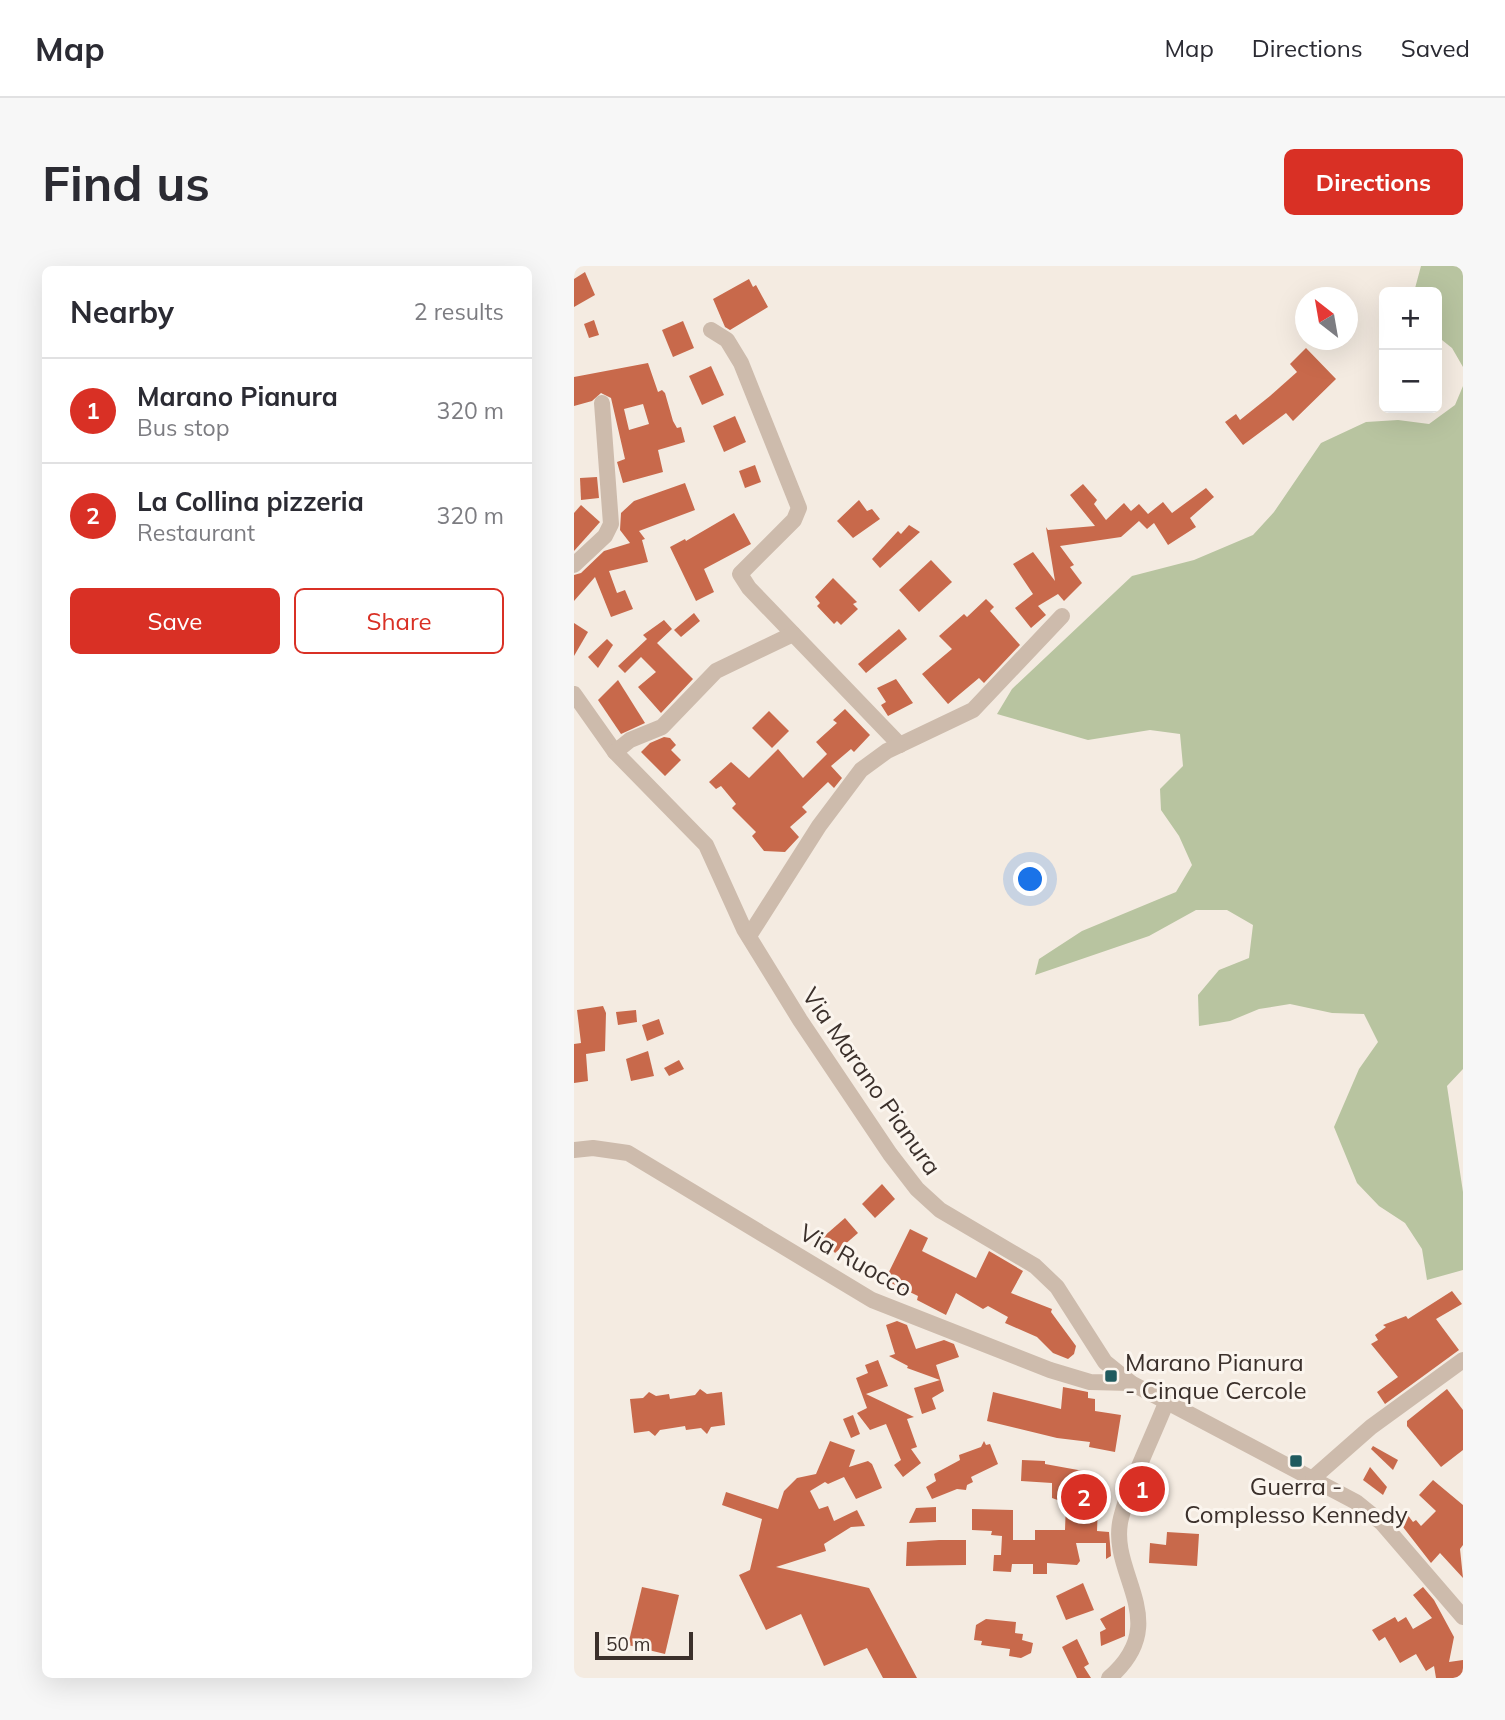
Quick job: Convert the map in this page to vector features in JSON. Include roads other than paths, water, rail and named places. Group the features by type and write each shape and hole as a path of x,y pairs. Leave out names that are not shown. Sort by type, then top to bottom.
{"street":[{"path":"711,330 727,340 741,363 799,508 794,520 740,574 749,588 900,745"},
{"path":"574,565 605,536 611,524 602,403"},
{"path":"749,936 840,797 861,770 900,745 973,710 1062,616"},
{"path":"615,752 630,740 662,727 716,671 793,634"},
{"name":"Via Marano Pianura","path":"574,694 615,752 706,845 749,936 808,1031 890,1154 917,1189 940,1210 1035,1266 1057,1287 1105,1362 1131,1383 1356,1502 1379,1521 1463,1617"},
{"name":"Via Ruocco","path":"574,1150 593,1148 628,1153 872,1300 1050,1370 1090,1382 1131,1383"},
{"path":"1312,1478 1371,1427 1463,1360"},
{"path":"1109,1678 1123,1662 1137,1635 1138,1611 1122,1550 1121,1520 1166,1403"}],"place":[{"name":"Marano Pianura - Cinque Cercole","path":"1111,1376"},
{"name":"Guerra - Complesso Kennedy","path":"1296,1461"},
{"name":"Marano Pianura","path":"1142,1489"},
{"name":"La Collina pizzeria","path":"1084,1497"}]}
